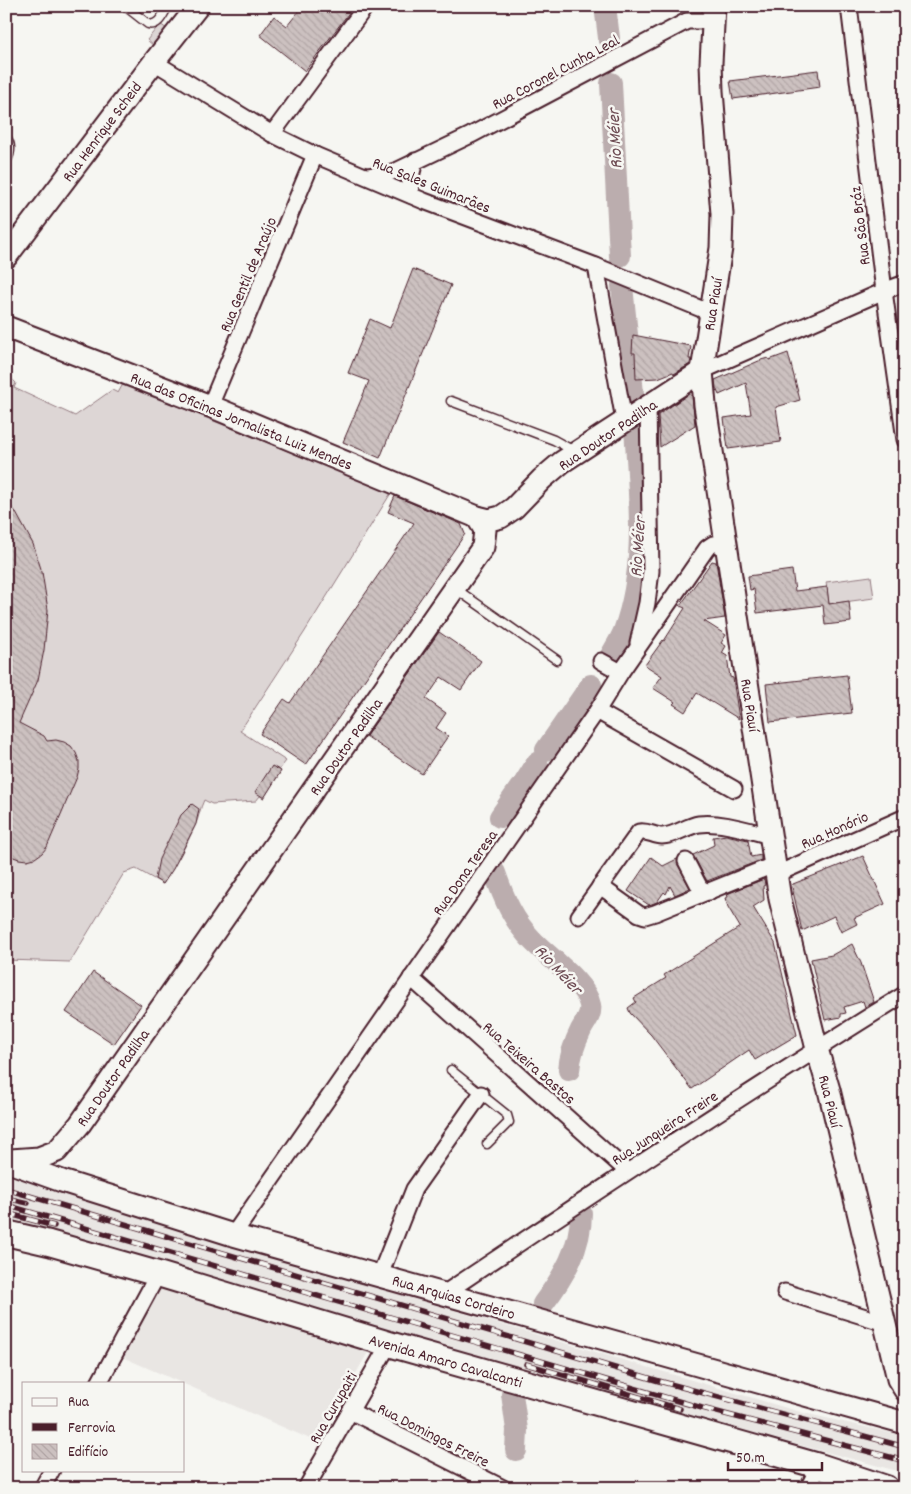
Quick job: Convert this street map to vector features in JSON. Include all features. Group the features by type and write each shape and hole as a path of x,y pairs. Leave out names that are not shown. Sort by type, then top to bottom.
{"main road":[{"name":"Avenida Amaro Cavalcanti","path":"6,1233 49,1243 158,1274 389,1344 819,1466 886,1488"}],"street":[{"name":"Rua Henrique Scheid","path":"6,258 198,6"},
{"path":"272,134 366,6"},
{"name":"Rua São Bráz","path":"849,6 884,291 905,440"},
{"name":"Rua Coronel Cunha Leal","path":"367,176 389,173 471,136 687,21 714,14"},
{"name":"Rua Piauí","path":"714,14 711,64 712,91 722,214 721,248 702,371 705,405 782,908 829,1090 898,1379 905,1390"},
{"name":"Rua Sales Guimarães","path":"154,62 272,134 315,155 411,195 711,312"},
{"name":"Rua Gentil de Araújo","path":"210,406 315,155"},
{"path":"411,195 410,180 415,161"},
{"path":"596,266 624,420"},
{"path":"702,371 905,283"},
{"name":"Rua das Oficinas Jornalista Luiz Mendes","path":"6,327 210,406 477,517"},
{"name":"Rua Doutor Padilha","path":"477,517 490,520 501,517 514,508 555,468 576,452 702,371"},
{"path":"636,649 647,603 651,571 648,406"},
{"name":"Rua Doutor Padilha","path":"6,1161 39,1158 57,1151 80,1124 483,547 485,530 477,517"},
{"name":"Rua Dona Teresa","path":"233,1235 597,711 611,667 636,649 707,548 713,544 720,544 727,552"},
{"path":"597,711 734,789"},
{"name":"Rua Honório","path":"600,886 639,914 645,916 776,869 905,817"},
{"path":"579,916 639,832 644,830 660,836 672,835 698,824 716,824 771,836"},
{"path":"686,861 700,888 709,892"},
{"name":"Rua Teixeira Bastos","path":"411,978 628,1171"},
{"name":"Rua Junqueira Freire","path":"444,1293 817,1048 905,994"},
{"path":"380,1275 414,1189 481,1094"},
{"name":"Rua Arquias Cordeiro","path":"6,1161 62,1181 233,1235 895,1421"},
{"path":"100,1382 158,1274"},
{"path":"785,1292 885,1323"},
{"name":"Rua Curupaiti","path":"306,1488 389,1344"},
{"path":"895,1421 896,1415 905,1408"},
{"name":"Rua Domingos Freire","path":"350,1411 503,1488"},
{"path":"808,1488 819,1466"},
{"path":"42,1488 51,1472"}],"lane":[{"path":"125,6 152,25 156,24 168,6"},
{"path":"6,137 11,148 6,162"},
{"path":"452,401 554,440 576,452"},
{"path":"454,588 558,660"},
{"path":"452,1070 507,1115 508,1122 487,1144"}],"shaded area":[{"path":"160,24 167,29 154,46 147,40"},
{"path":"6,373 16,383 14,388 75,416 112,390 118,393 123,384 391,493 304,633 240,731 286,761 264,798 260,796 256,801 212,804 204,800 188,841 163,884 136,869 124,873 70,962 6,960"},
{"path":"871,576 874,598 829,604 826,582"},
{"path":"6,1175 367,1285 804,1413 905,1436 905,1473 664,1409 6,1219"},
{"path":"157,1286 371,1347 317,1442 185,1384 185,1382 180,1382 120,1356"}],"building":[{"path":"303,6 354,6 305,71 260,35 274,16 287,26"},
{"path":"818,70 820,87 733,99 730,81"},
{"path":"413,269 451,285 380,458 343,442 369,381 348,373 370,319 390,328"},
{"path":"633,335 691,346 690,364 674,374 673,372 658,378 636,379 635,353 632,353"},
{"path":"788,353 800,400 776,407 781,442 728,449 724,418 751,414 746,383 719,395 715,380 761,360 768,358 769,360"},
{"path":"689,394 692,396 695,425 660,447 658,415"},
{"path":"395,496 461,524 465,534 306,765 260,734 284,699 290,703 414,523 388,512"},
{"path":"6,500 15,511 33,544 42,572 48,610 44,650 38,680 19,723 44,736 47,741 56,740 71,746 79,761 77,777 47,847 35,858 27,860 11,856 6,852"},
{"path":"712,561 716,562 725,618 704,621 726,635 721,643 726,646 722,653 727,656 730,677 733,678 739,719 697,693 685,712 673,704 675,702 653,688 662,676 645,665 664,641 685,608 680,606"},
{"path":"792,570 795,591 827,587 829,604 849,601 851,622 825,625 823,605 757,613 754,589 750,590 748,576"},
{"path":"439,632 481,661 461,690 441,677 426,699 446,713 436,728 448,736 422,774 366,736"},
{"path":"847,675 852,713 770,722 766,684"},
{"path":"272,766 281,771 264,798 255,792"},
{"path":"192,804 199,809 196,824 173,869 163,884 155,879 159,859 181,815"},
{"path":"726,835 748,840 751,857 761,855 761,860 707,881 693,855 714,845 713,837"},
{"path":"863,856 885,904 854,918 857,924 841,932 834,916 802,931 792,887 793,884"},
{"path":"651,857 663,866 677,859 678,865 690,888 675,895 670,886 666,894 664,892 657,902 649,905 628,891"},
{"path":"764,879 764,900 753,907 775,943 797,1035 755,1060 749,1050 692,1089 651,1035 630,1013 628,1008 636,1002 634,998 666,978 664,975 740,927 728,907 725,898 728,897 727,894"},
{"path":"852,944 861,963 874,1002 865,1007 863,1001 844,1007 846,1013 841,1014 841,1017 825,1020 811,959 832,955"},
{"path":"93,972 141,1005 114,1044 66,1012"}],"waterway":[{"name":"Rio Méier","path":"605,6 609,38"},
{"name":"Rio Méier","path":"611,83 620,256"},
{"name":"Rio Méier","path":"622,286 633,393"},
{"name":"Rio Méier","path":"608,661 621,638 632,606 639,556 640,504 635,427"},
{"name":"Rio Méier","path":"546,750 591,685"},
{"name":"Rio Méier","path":"525,782 537,763"},
{"name":"Rio Méier","path":"500,817 520,788"},
{"name":"Rio Méier","path":"495,873 519,925 532,940 574,979 587,997 590,1012 575,1044 569,1070"},
{"name":"Rio Méier","path":"543,1304 558,1283 575,1250 581,1213"},
{"name":"Rio Méier","path":"512,1394 517,1430 516,1450"}],"railway":[{"path":"6,1189 659,1381 905,1447"},
{"path":"6,1198 28,1203"},
{"path":"6,1205 702,1408 905,1461"},
{"path":"6,1213 54,1226"},
{"path":"526,1364 680,1409"}]}
